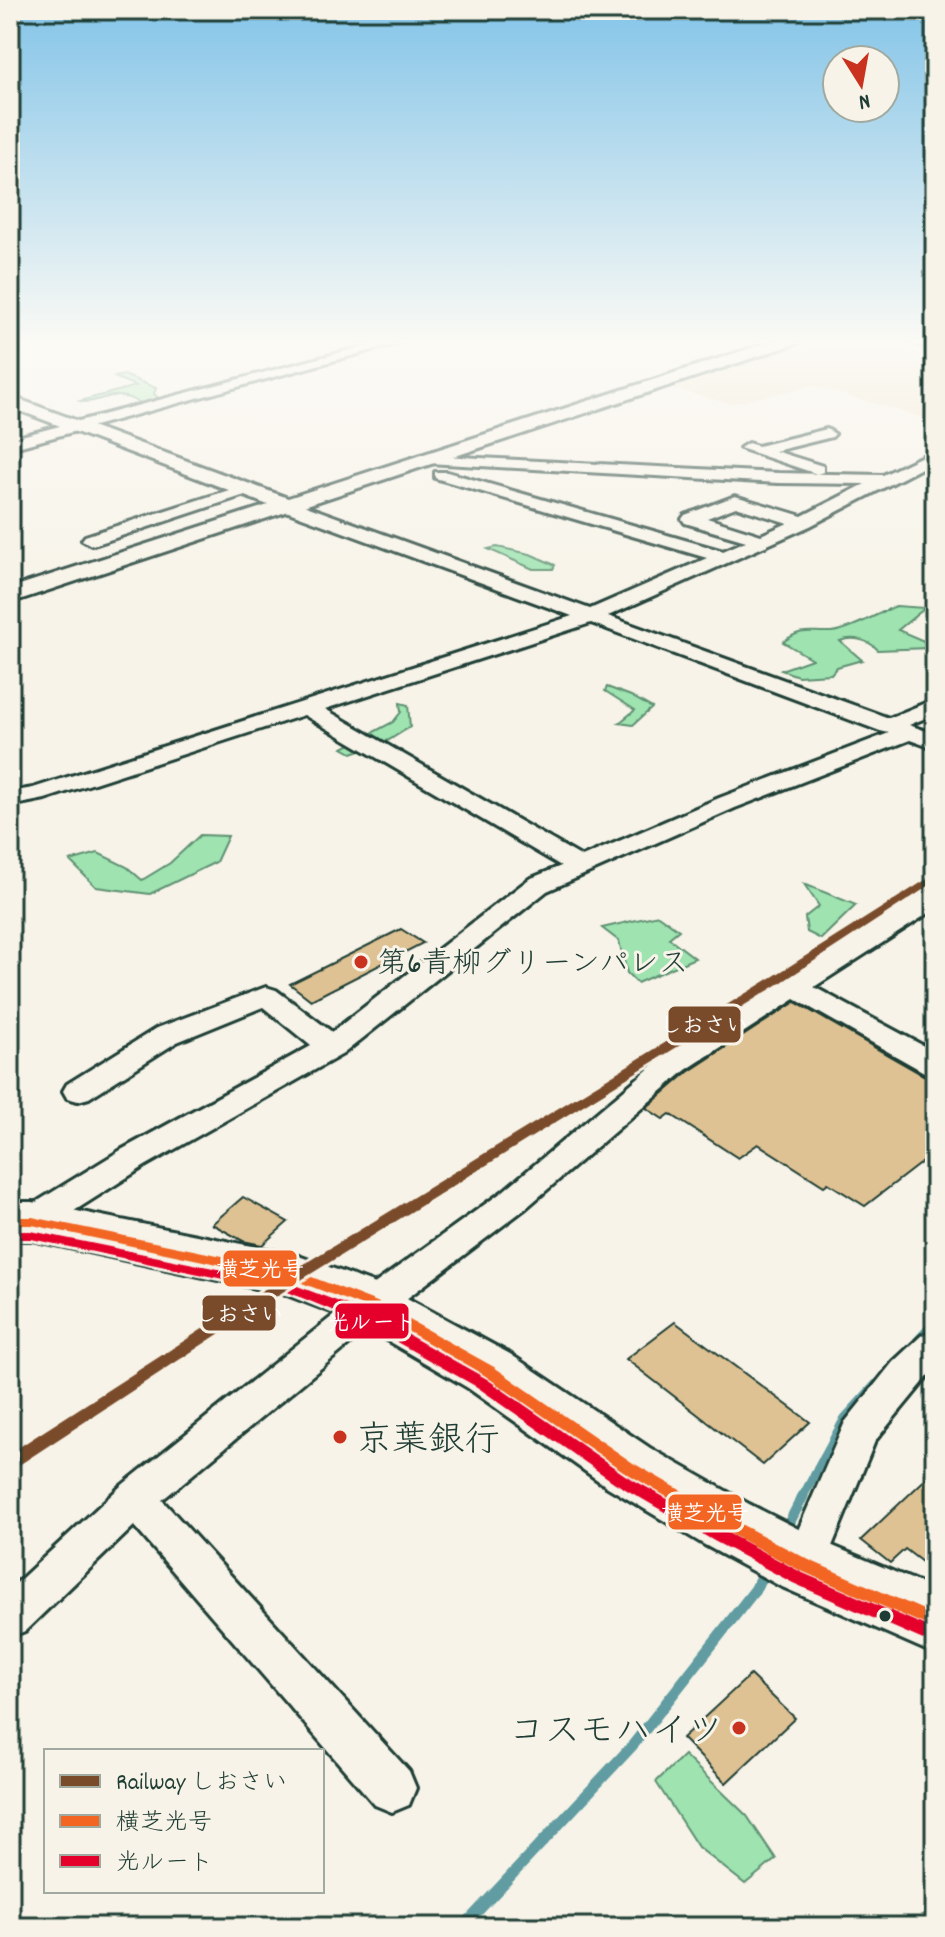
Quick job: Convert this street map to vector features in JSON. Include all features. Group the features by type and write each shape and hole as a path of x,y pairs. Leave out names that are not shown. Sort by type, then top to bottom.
{"main road":[{"path":"21,1221 296,1276 372,1305 489,1371 628,1467 726,1524 804,1565 935,1622"}],"street":[{"path":"10,444 64,429"},
{"path":"85,429 935,742"},
{"path":"10,596 516,429"},
{"path":"827,434 752,450 844,479"},
{"path":"15,793 37,794 592,616 804,522 935,455"},
{"path":"428,458 844,479 922,479"},
{"path":"441,475 726,558"},
{"path":"91,540 248,489"},
{"path":"763,541 691,519 735,501 804,522"},
{"path":"304,706 578,865"},
{"path":"21,1221 332,1047 538,885 578,865 898,729 935,706"},
{"path":"10,1617 135,1498 372,1305 514,1200 675,1063 935,897"},
{"path":"794,987 935,1065"},
{"path":"78,1091 167,1035 266,996 332,1047"},
{"path":"804,1565 859,1433 906,1373 935,1345"},
{"path":"135,1498 392,1788"}],"green space":[{"path":"497,547 530,554 555,565 553,569 533,569 488,549"},
{"path":"896,606 925,608 898,630 924,641 928,648 878,650 865,641 845,640 840,641 862,660 837,667 831,674 798,676 781,670 812,659 783,642 790,637 806,632 838,631"},
{"path":"607,687 652,708 633,725 619,723 635,710 605,691"},
{"path":"400,703 408,705 410,727 389,740 352,753 343,748 393,722 401,712"},
{"path":"200,835 228,836 216,862 150,894 96,887 70,861 98,853 127,867 142,880 170,863"},
{"path":"804,884 856,905 821,939 807,932 805,917 819,906"},
{"path":"658,915 679,930 669,938 695,958 637,983 627,973 619,941 602,928"},
{"path":"684,1755 747,1816 776,1859 745,1884 698,1847 656,1782"}],"building":[{"name":"第6青柳グリーンパレス","path":"401,929 423,943 311,1000 290,984"},
{"path":"795,1002 923,1075 935,1078 935,1152 865,1206 828,1183 824,1186 758,1144 738,1158 670,1114 663,1119 646,1108 688,1072"},
{"path":"243,1197 288,1222 262,1245 243,1241 212,1224"},
{"path":"675,1322 810,1422 763,1465 626,1359"},
{"path":"935,1470 935,1572 905,1549 890,1563 861,1540"},
{"name":"コスモハイツ","path":"750,1675 795,1718 726,1783 682,1738"}],"waterway":[{"path":"917,1341 935,1322"},
{"path":"802,1498 845,1418 876,1384"},
{"path":"784,1533 803,1496"},
{"path":"463,1927 633,1745 755,1590 766,1569"}],"rail line":[{"name":"しおさい","path":"10,1462 296,1276 778,979 935,877"}],"transit line":[{"name":"横芝光号","path":"10,1221 32,1221 296,1276 372,1305 489,1371 628,1467 726,1524 804,1565 935,1622"},
{"name":"光ルート","path":"10,1235 31,1235 292,1289 366,1318 482,1383 620,1479 719,1536 798,1578 929,1635"}],"place":[{"name":"第6青柳グリーンパレス","path":"361,962"},
{"name":"京葉銀行","path":"340,1437"},
{"name":"コスモハイツ","path":"739,1728"}]}
